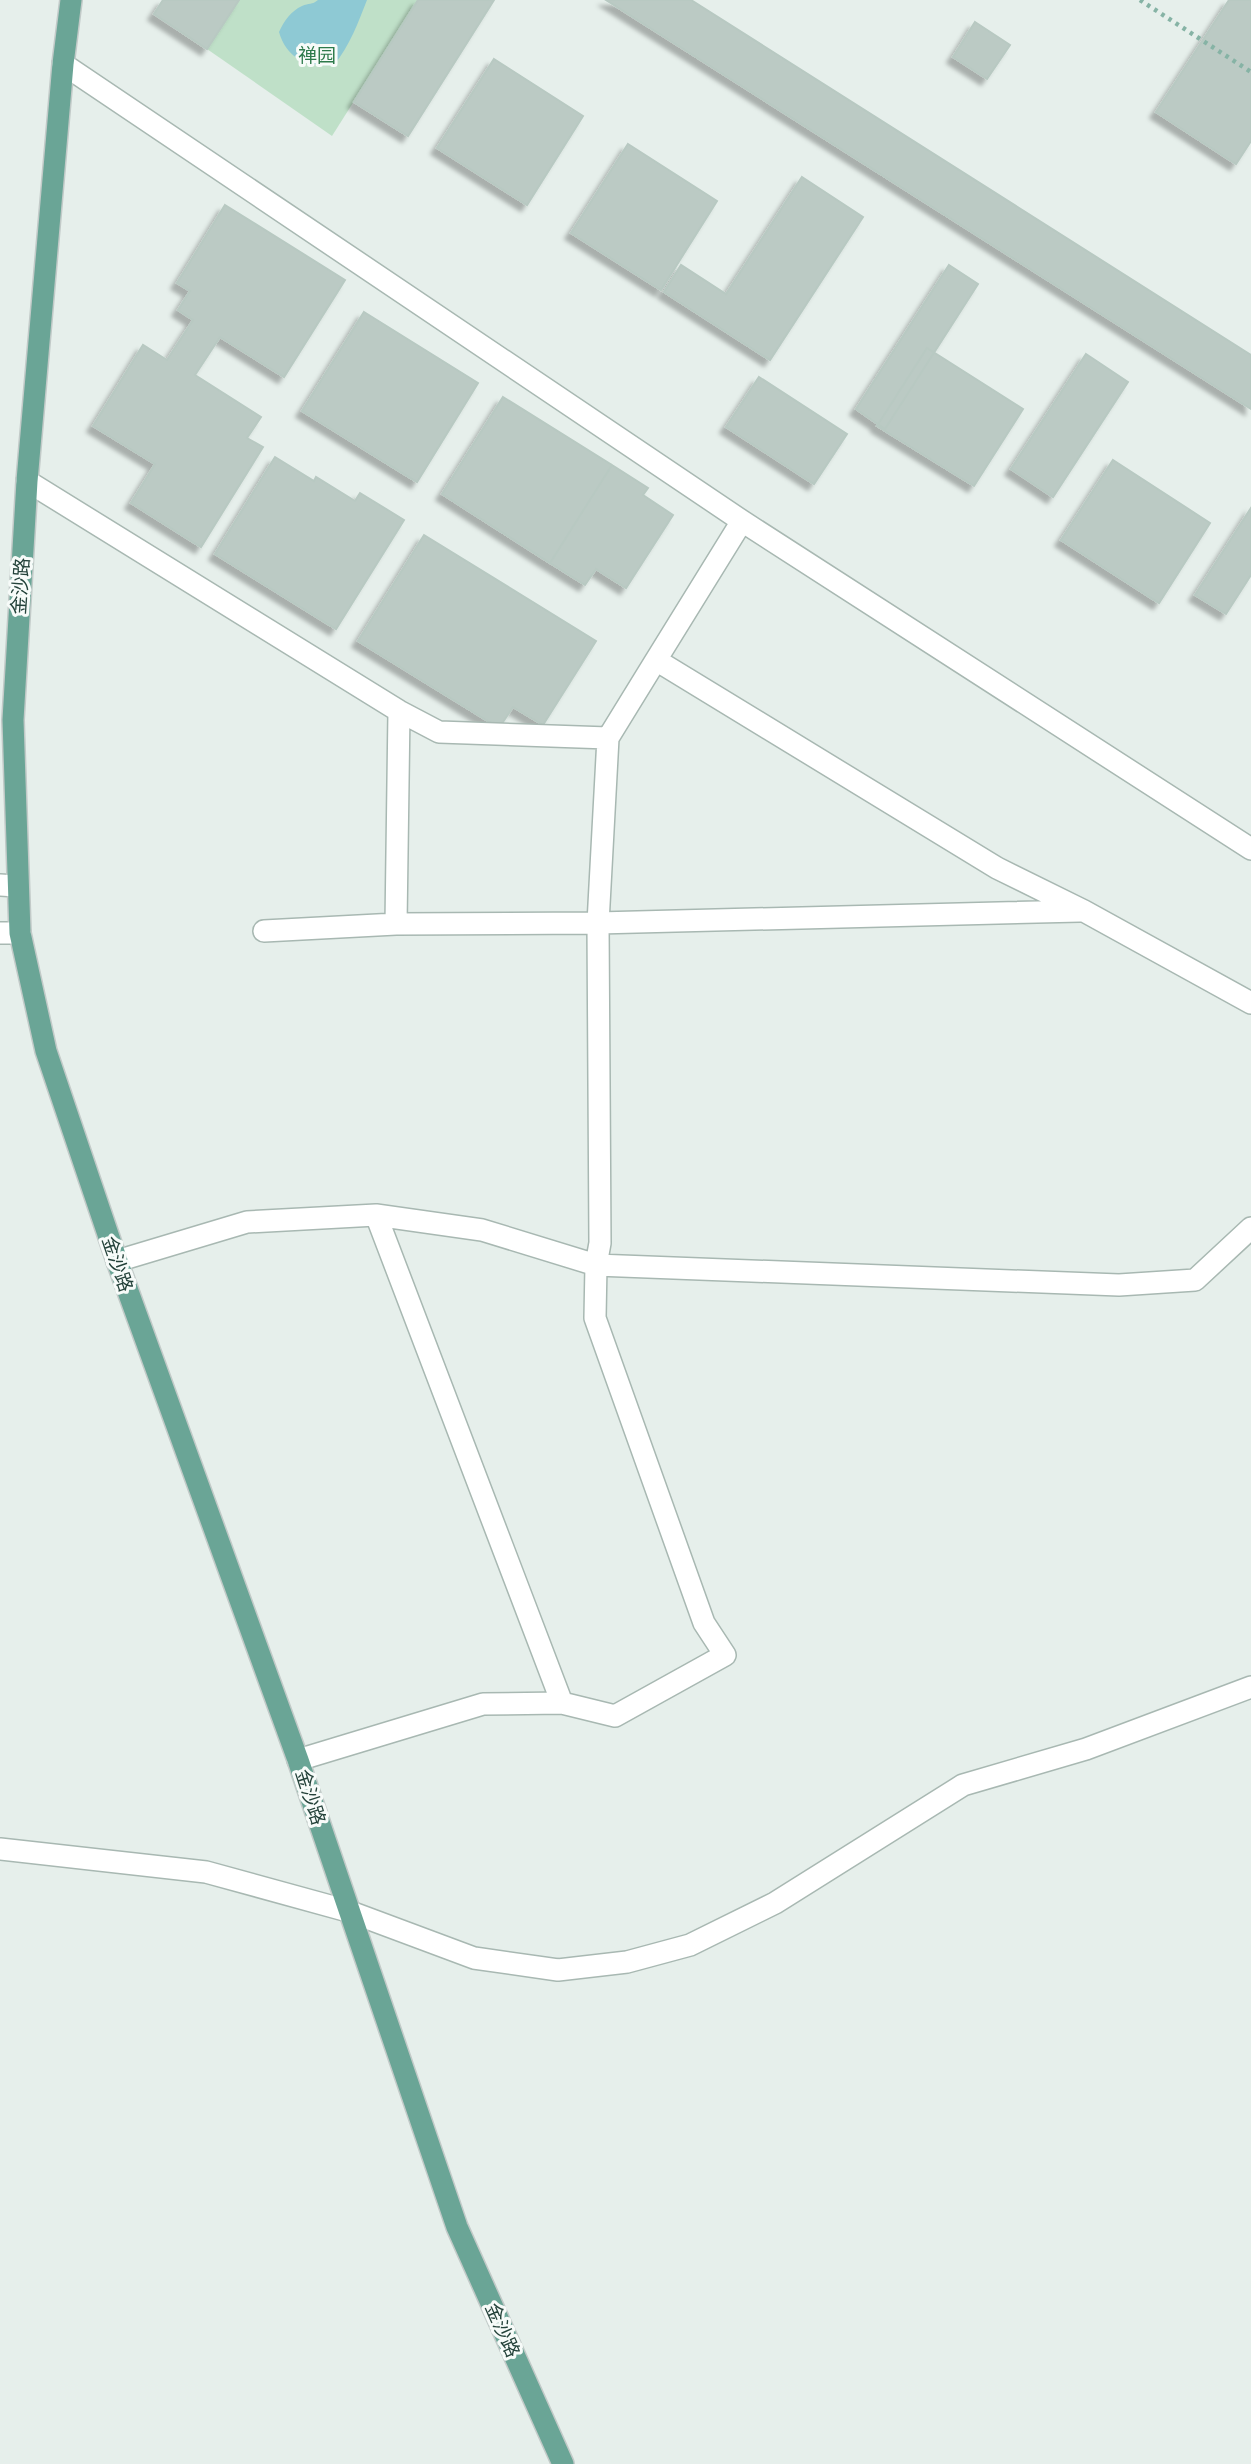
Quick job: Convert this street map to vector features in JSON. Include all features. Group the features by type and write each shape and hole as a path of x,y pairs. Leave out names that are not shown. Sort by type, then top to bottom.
{"main road":[{"name":"金沙路","path":"71,0 63,64 27,481 13,720 8,886 10,933 46,1051 117,1261 298,1760 457,2227 564,2464"}],"street":[{"path":"63,64 742,521 1251,849"},
{"path":"27,481 399,711 439,732 608,738"},
{"path":"298,1760 483,1704 562,1703 615,1716 725,1655 704,1623 595,1318 596,1265 600,1243 598,923 608,738 742,521"},
{"path":"656,660 997,868 1084,911 1251,1003"},
{"path":"396,925 399,711"},
{"path":"264,931 396,925 598,923 1084,911"},
{"path":"376,1216 562,1703"},
{"path":"117,1261 247,1222 376,1216 482,1230 596,1265 1132,1284 1195,1280 1251,1228"},
{"path":"0,1849 205,1871 348,1911 474,1958 558,1970 627,1962 690,1945 775,1903 963,1785 1086,1749 1251,1687"}],"path":[{"path":"1140,0 1251,72"}],"green space":[{"name":"禅园","path":"239,0 418,0 332,136 207,49"}],"water":[{"path":"318,0 367,0 349,42 334,65 307,63 299,59 287,49 279,32 294,11"}],"building":[{"path":"163,0 239,0 207,49 154,14"},
{"path":"418,0 494,0 408,136 354,102"},
{"path":"606,0 691,0 1251,355 1251,409"},
{"path":"1229,0 1251,0 1251,141 1236,164 1156,112"},
{"path":"975,22 1010,45 987,79 953,57"},
{"path":"494,59 583,116 527,205 437,148"},
{"path":"628,144 717,201 661,290 571,233"},
{"path":"802,177 863,217 770,360 664,292 681,265 726,294"},
{"path":"225,205 345,280 284,377 220,337 195,375 261,417 247,438 263,447 201,547 131,503 155,464 93,426 143,345 167,360 193,320 178,310 190,291 177,283"},
{"path":"949,265 978,284 885,429 856,409"},
{"path":"364,312 478,383 417,482 302,411"},
{"path":"927,348 1023,409 974,486 877,426"},
{"path":"1086,354 1128,382 1053,497 1011,469"},
{"path":"759,377 847,434 814,484 726,427"},
{"path":"503,397 612,465 550,563 442,494"},
{"path":"275,457 314,481 316,477 355,501 360,493 404,520 336,629 215,554"},
{"path":"1113,460 1210,523 1159,603 1061,540"},
{"path":"612,465 648,488 643,495 673,515 626,588 596,569 585,585 550,563"},
{"path":"1251,508 1251,575 1226,614 1195,595"},
{"path":"424,535 596,641 543,725 513,707 499,728 358,641"}]}
